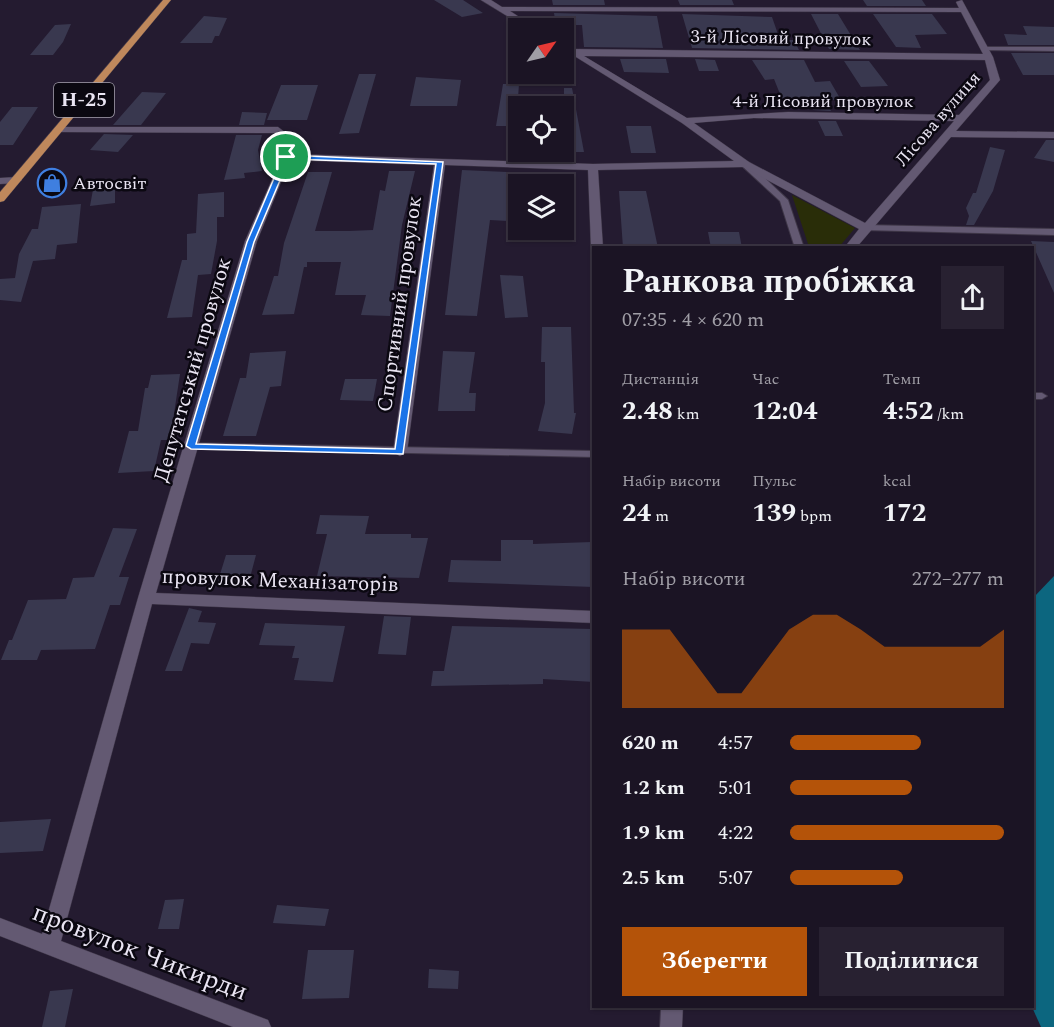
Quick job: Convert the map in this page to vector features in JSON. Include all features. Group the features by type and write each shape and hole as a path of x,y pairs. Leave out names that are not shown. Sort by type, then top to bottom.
{"main road":[{"name":"Н-25","path":"0,199 167,0"}],"street":[{"path":"485,0 515,18"},
{"name":"Лісова вулиця","path":"851,246 996,80 987,53 958,0"},
{"path":"500,9 963,10"},
{"name":"3-й Лісовий провулок","path":"574,50 987,53"},
{"path":"574,54 685,121 745,164 865,228"},
{"name":"4-й Лісовий провулок","path":"685,121 715,117 821,115 962,118"},
{"path":"59,129 278,130 292,142 286,157 593,167 745,164"},
{"path":"947,134 1054,135"},
{"name":"Депутатський провулок","path":"146,598 251,242 286,157"},
{"name":"Спортивний провулок","path":"399,452 440,162"},
{"path":"593,167 597,246"},
{"path":"0,181 17,180"},
{"name":"провулок Механізаторів","path":"49,946 146,598 592,617"},
{"name":"провулок Чикирди","path":"0,927 260,1027"},
{"path":"671,1027 672,1008"}],"lane":[{"path":"987,53 1054,50"},
{"path":"745,164 784,200 799,246"},
{"path":"865,228 1054,232"},
{"path":"191,446 399,452 592,454"}],"green space":[{"path":"792,195 855,228 840,246 809,246"}],"water":[{"path":"1054,576 1054,1027 1041,1027 1032,1008 1034,597"}],"building":[{"path":"434,0 463,0 483,13 462,17"},
{"path":"552,0 604,0 605,5 553,5"},
{"path":"678,0 732,0 734,5 680,5"},
{"path":"863,0 922,0 926,6 867,6"},
{"path":"554,13 657,16 663,48 584,47 582,25 574,25 574,18 555,18"},
{"path":"682,14 772,17 780,40 794,40 799,50 692,48"},
{"path":"811,14 838,14 860,50 829,49"},
{"path":"873,14 932,14 947,34 915,35 921,48 896,47"},
{"path":"204,16 227,18 219,36 215,36 212,43 180,43"},
{"path":"71,24 63,42 53,55 30,55 55,25"},
{"path":"1023,26 1054,27 1054,45 1008,45 1004,34 1027,35"},
{"path":"1011,53 1054,53 1054,75 1023,75"},
{"path":"620,59 666,59 669,73 624,72"},
{"path":"695,59 715,60 719,71 699,71"},
{"path":"752,60 804,60 815,82 830,81 841,100 826,100 831,111 813,110 808,99 782,99 774,79 765,80"},
{"path":"844,61 869,61 888,86 861,87"},
{"path":"359,74 376,74 359,133 339,134"},
{"path":"416,77 461,80 457,106 410,106"},
{"path":"503,84 519,84 518,96 508,96 508,126 496,126"},
{"path":"281,85 318,85 307,120 267,120"},
{"path":"564,88 572,88 574,96 564,96"},
{"path":"142,92 166,93 141,125 113,125"},
{"path":"574,99 584,152 574,152"},
{"path":"12,107 38,107 13,145 0,145 0,122"},
{"path":"242,112 267,113 264,125 239,125"},
{"path":"818,121 836,121 843,136 825,136"},
{"path":"626,126 651,126 656,153 631,153"},
{"path":"104,134 133,135 118,152 90,150"},
{"path":"236,135 262,135 258,150 262,171 244,173 245,178 224,180"},
{"path":"1046,140 1054,140 1054,162 1034,158"},
{"path":"990,147 1005,150 993,191 974,225 966,225 969,216 966,208 973,193 976,193"},
{"path":"462,170 507,172 508,221 490,220 477,316 445,315"},
{"path":"389,171 415,171 402,225 390,316 361,315 366,295 335,295 341,262 307,262 294,314 262,315 274,276 278,276 284,243 308,172 332,172 315,231 349,231 373,230 380,190 385,191"},
{"path":"115,182 115,203 90,206 94,184"},
{"path":"619,191 646,191 658,246 623,246"},
{"path":"224,192 224,217 217,217 217,241 211,274 198,275 192,317 167,318 182,260 187,260 187,234 196,233 198,194"},
{"path":"81,204 77,243 57,245 55,259 33,261 21,302 0,300 0,279 15,278 19,254 32,229 38,229 42,207"},
{"path":"708,232 739,232 742,246 711,246"},
{"path":"1031,241 1054,242 1054,293 1034,246"},
{"path":"500,275 523,276 528,317 505,318"},
{"path":"542,327 571,327 574,413 576,413 572,434 538,431 545,403 545,362 541,362"},
{"path":"286,351 281,386 270,387 256,436 223,436 240,378 246,378 250,353"},
{"path":"443,351 475,352 469,393 476,393 475,411 438,411"},
{"path":"180,374 170,440 161,440 154,471 118,473 129,431 138,431 145,388 148,388 151,375"},
{"path":"345,379 377,379 373,401 340,400"},
{"path":"320,515 369,516 365,534 411,534 411,538 428,538 419,578 317,576 327,534 316,534"},
{"path":"113,528 137,529 119,577 129,577 120,605 110,605 95,649 41,650 37,660 1,660 9,640 12,640 28,600 66,599 73,578 94,577"},
{"path":"501,540 533,540 533,544 592,542 592,587 448,582 451,560 501,561"},
{"path":"226,555 256,555 248,585 217,584"},
{"path":"189,608 202,611 198,622 216,623 209,644 191,643 182,671 165,671"},
{"path":"384,616 411,617 406,655 378,654"},
{"path":"265,623 345,626 333,682 294,680 299,658 292,658 295,646 259,645"},
{"path":"452,626 592,629 592,682 543,679 543,684 431,686 433,671 444,671"},
{"path":"51,819 43,851 0,853 0,822"},
{"path":"184,899 179,929 158,929 165,900"},
{"path":"277,905 329,909 325,926 273,923"},
{"path":"308,950 354,950 349,998 302,999"},
{"path":"429,969 459,971 458,989 428,988"},
{"path":"73,989 65,1027 42,1027 50,991"}],"place":[{"name":"Автосвіт","path":"52,183"}],"route":[{"path":"286,157 440,162 399,452 191,446 251,242 286,157"}]}
